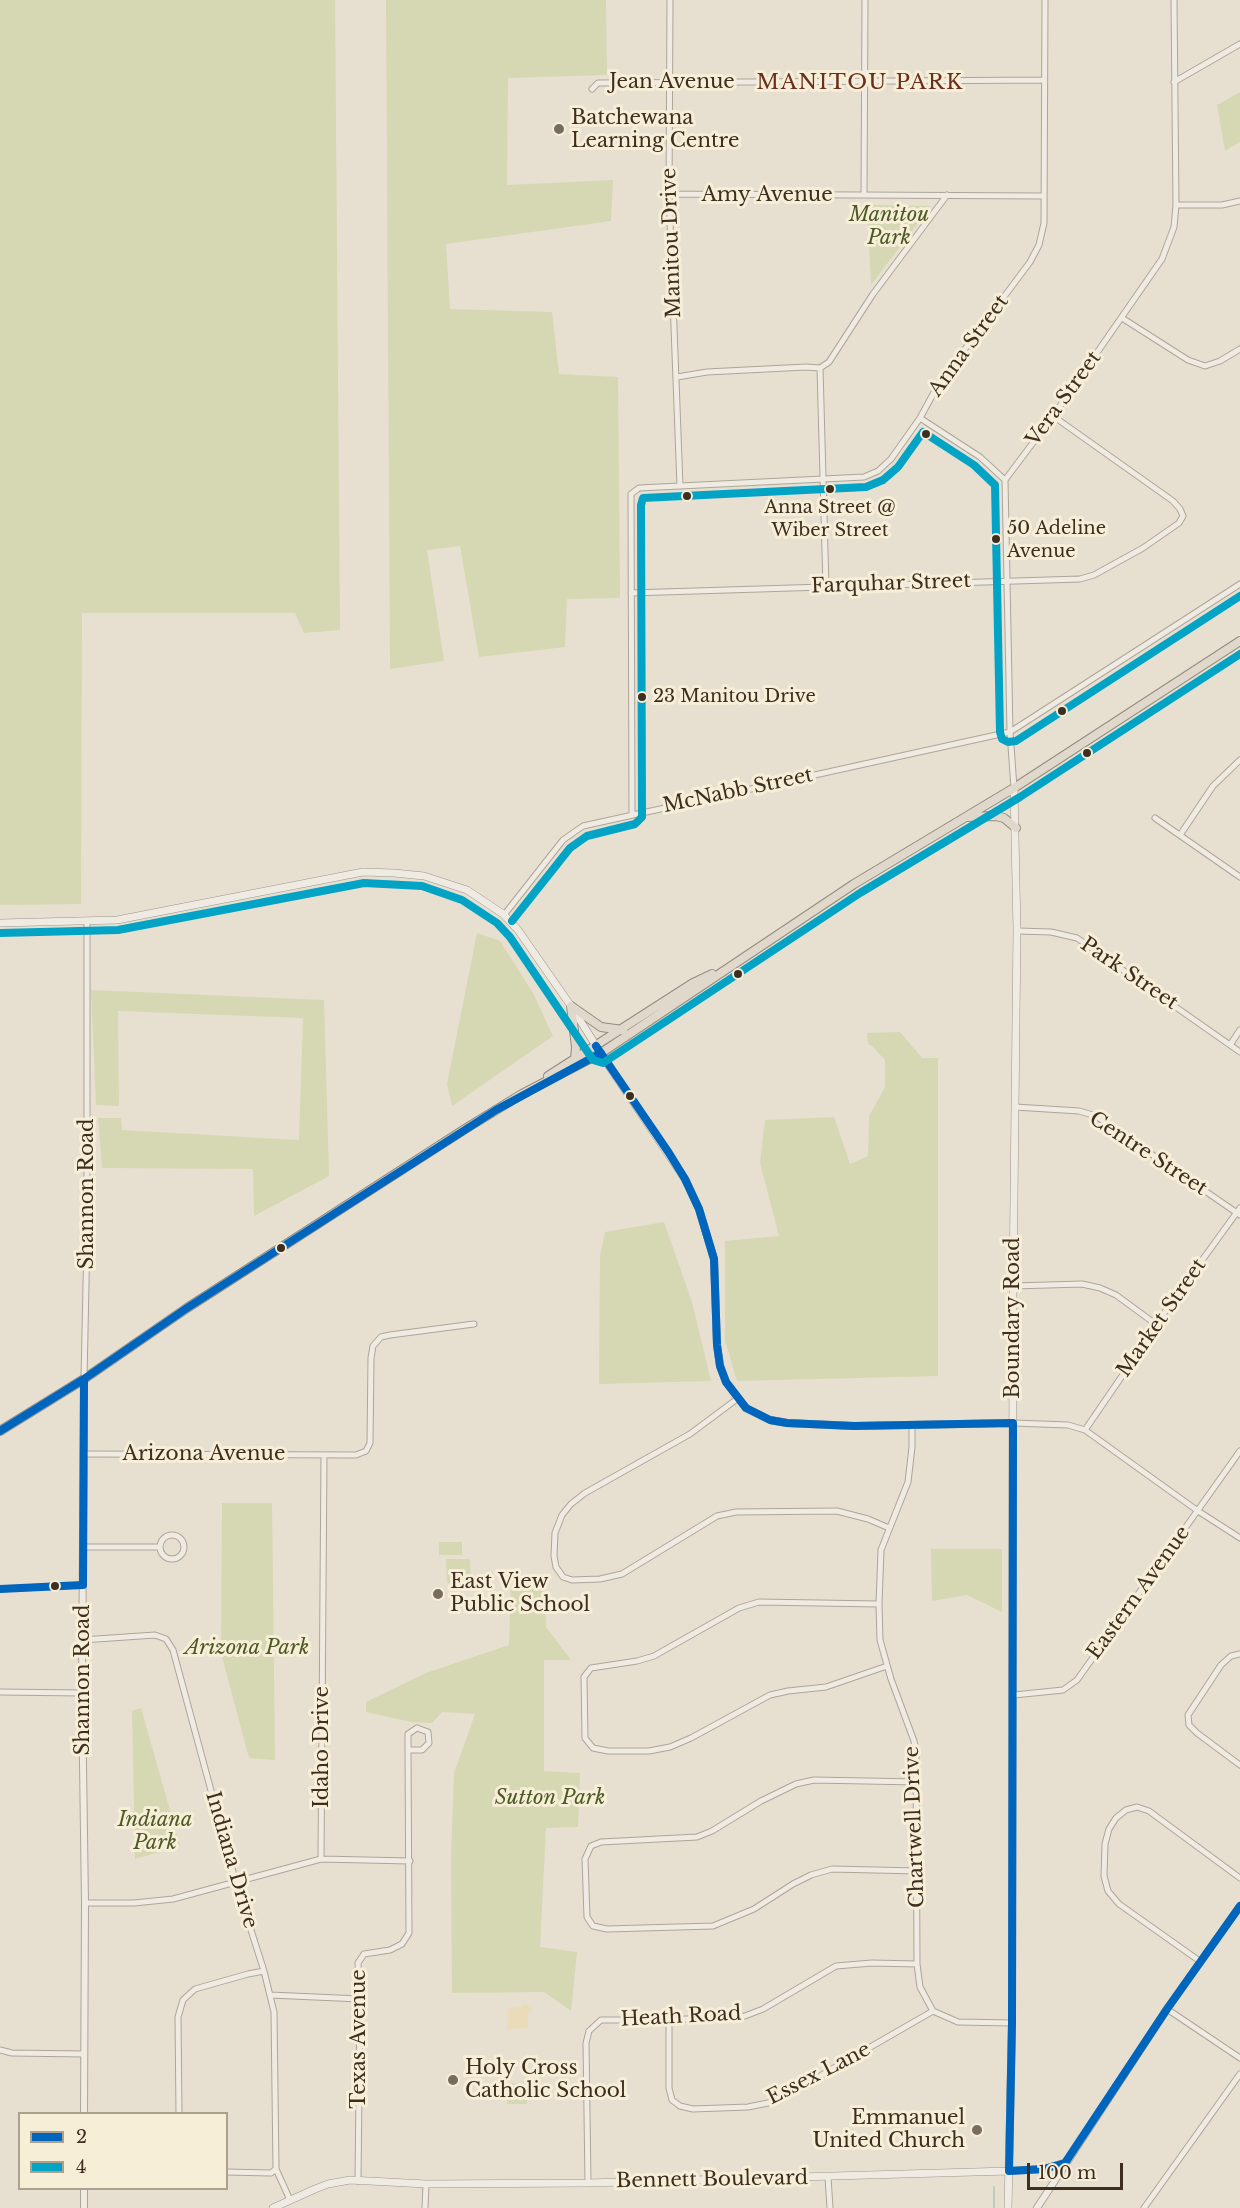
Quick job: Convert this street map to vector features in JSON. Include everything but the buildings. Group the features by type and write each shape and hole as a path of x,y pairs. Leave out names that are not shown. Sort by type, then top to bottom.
{"highway":[{"path":"522,1094 696,991 734,962 854,884 1014,788 1240,641"},
{"path":"963,818 996,816 1004,818 1016,828"},
{"path":"0,1431 84,1379 273,1252 575,1059 598,1050 623,1030 693,983 734,962"},
{"path":"571,1006 602,1027 623,1030"},
{"path":"571,1006 576,1047 575,1059"}],"main road":[{"name":"Boundary Road","path":"1008,2208 1012,2023 1014,1695 1013,1286 1017,931 1014,788"},
{"path":"0,923 117,920 363,872 424,876 448,883 479,897 504,915 518,930 685,1179 699,1209 714,1259 717,1345 720,1366 726,1382 746,1408 756,1415 787,1423 854,1426 1013,1424"},
{"name":"Bennett Boulevard","path":"273,2208 328,2184 358,2181 426,2184 588,2183 1009,2170"}],"street":[{"name":"Manitou Drive","path":"669,0 669,194 680,486"},
{"path":"864,195 865,0"},
{"name":"Anna Street","path":"631,593 631,494 639,488 823,480 864,477 878,471 891,459 920,418 938,385 1030,262 1039,245 1044,224 1045,0"},
{"name":"Vera Street","path":"1005,480 1053,416 1162,259 1174,227 1176,205 1174,0"},
{"path":"1174,82 1240,44"},
{"name":"Jean Avenue","path":"592,89 598,83 669,81 1044,80"},
{"name":"Amy Avenue","path":"669,194 1044,196"},
{"path":"677,376 707,372 820,368 829,362 873,294 947,195"},
{"path":"1176,205 1222,205 1240,201"},
{"path":"1122,318 1188,360 1204,366 1220,361 1240,349"},
{"path":"820,368 826,587"},
{"name":"Farquhar Street","path":"631,593 1080,579 1094,575 1143,548 1179,523 1183,516 1173,501 1053,416"},
{"path":"920,418 980,457 1005,480 1010,732 1014,788"},
{"path":"1010,732 1240,584"},
{"path":"631,593 632,814"},
{"name":"McNabb Street","path":"504,915 563,840 582,826 1010,732"},
{"path":"1180,835 1213,786 1240,760"},
{"path":"1155,818 1240,877"},
{"name":"Shannon Road","path":"84,2112 82,1640 87,1261 87,922"},
{"name":"Park Street","path":"1017,931 1051,932 1077,938 1230,1045"},
{"path":"1240,1030 1230,1045 1240,1052"},
{"name":"Centre Street","path":"1015,1107 1079,1111 1096,1116 1239,1212"},
{"name":"Market Street","path":"1085,1430 1157,1325 1183,1282 1239,1212"},
{"path":"1013,1286 1082,1284 1100,1288 1116,1295 1157,1325"},
{"name":"Arizona Avenue","path":"84,1454 356,1455 366,1451 370,1443 370,1358 373,1346 381,1338 474,1324"},
{"path":"737,1399 690,1434 585,1493 571,1504 562,1515 555,1533 554,1556 558,1572 563,1577 572,1580 600,1579 622,1574 717,1516 736,1512 837,1511 868,1519 889,1528"},
{"path":"1013,1424 1068,1425 1085,1430 1240,1538"},
{"name":"Chartwell Drive","path":"912,1425 908,1482 881,1550 880,1640 886,1666 914,1741 917,1782 918,1964 921,1987 933,2011"},
{"name":"Eastern Avenue","path":"1014,1695 1063,1690 1077,1680 1240,1451"},
{"name":"Idaho Drive","path":"321,1859 324,1455"},
{"path":"172,1534 182,1540 184,1547 178,1557 170,1559 163,1555 160,1547 165,1537 172,1534"},
{"path":"83,1547 160,1547"},
{"path":"0,1589 83,1585"},
{"path":"879,1604 759,1602 739,1608 654,1656 591,1668 584,1677 585,1738 593,1748 608,1751 649,1751 670,1747 770,1695 826,1687 886,1666"},
{"name":"Indiana Drive","path":"82,1640 155,1635 166,1640 173,1650 274,2012 276,2169"},
{"path":"1240,1654 1231,1656 1221,1665 1188,1715 1189,1725 1197,1733 1240,1765"},
{"path":"0,1692 82,1693"},
{"name":"Texas Avenue","path":"358,2181 360,1999 358,1963 364,1954 390,1950 402,1944 409,1933 407,1738 410,1731 417,1728 425,1729 429,1736 428,1746 422,1750 408,1750"},
{"path":"917,1782 814,1780 796,1784 761,1801 712,1831 697,1837 601,1842 591,1846 585,1859 587,1917 589,1924 607,1929 713,1926 754,1909 811,1875 832,1869 918,1870"},
{"path":"1201,1962 1119,1904 1108,1891 1104,1876 1109,1829 1116,1818 1126,1810 1137,1807 1149,1811 1240,1878"},
{"path":"84,1903 134,1903 173,1899 321,1859 410,1861"},
{"path":"1037,2208 1167,2009 1240,1906"},
{"name":"Heath Road","path":"588,2183 586,2043 589,2031 600,2020 667,2020 745,2016 763,2009 836,1966 872,1963 918,1964"},
{"path":"179,2112 178,2017 183,2000 195,1989 264,1971"},
{"path":"270,1995 360,1999"},
{"path":"1167,2009 1240,2058"},
{"path":"933,2011 958,2022 1012,2023"},
{"name":"Essex Lane","path":"667,2020 669,2025 669,2088 672,2100 680,2106 693,2109 748,2107 768,2103 787,2095 933,2011"},
{"path":"0,2050 12,2054 84,2054"},
{"path":"1144,2208 1240,2074"},
{"name":"Bennett Boulevard","path":"1009,2170 1044,2169 1065,2163"},
{"path":"228,2172 271,2173 276,2169 290,2200"},
{"path":"828,2177 830,2208"},
{"path":"425,2208 426,2184"},
{"path":"84,2190 84,2208"}],"green space":[{"path":"0,0 335,0 340,630 304,633 295,613 82,613 81,904 0,905"},
{"path":"386,0 606,0 607,75 508,78 507,185 613,180 611,221 446,244 450,309 552,312 559,374 618,377 620,598 567,599 565,647 479,657 460,546 427,550 444,661 390,669"},
{"path":"1240,92 1240,142 1225,151 1217,105"},
{"name":"Manitou Park","path":"867,205 931,206 871,285"},
{"path":"477,933 500,941 533,993 553,1036 452,1106 447,1084"},
{"path":"91,990 324,1000 329,1176 254,1216 253,1169 102,1168 98,1118 121,1118 122,1130 299,1140 303,1018 118,1011 119,1106 96,1105"},
{"path":"900,1032 922,1058 938,1058 938,1376 737,1381 725,1340 725,1241 779,1236 760,1163 765,1120 834,1117 850,1164 868,1156 869,1116 885,1087 885,1060 868,1044 867,1033"},
{"path":"664,1222 692,1302 711,1381 599,1384 600,1256 605,1232"},
{"name":"Arizona Park","path":"222,1503 272,1503 275,1760 249,1758 221,1653"},
{"path":"439,1542 462,1542 462,1555 439,1555"},
{"path":"931,1549 1002,1549 1002,1612 967,1595 932,1601"},
{"path":"446,1559 470,1559 471,1583 447,1583"},
{"name":"Sutton Park","path":"511,1586 545,1586 546,1627 571,1660 544,1660 544,1771 580,1773 578,1827 546,1828 540,1947 577,1952 571,2011 544,1992 452,1993 451,1857 454,1773 475,1714 442,1712 432,1723 411,1722 366,1712 366,1702 426,1673 509,1645"},
{"name":"Indiana Park","path":"141,1708 180,1846 135,1859 132,1711"},
{"path":"525,2079 531,2085 527,2089 527,2104 507,2104 507,2083 522,2083"}],"sand":[{"path":"525,2003 533,2010 528,2013 528,2028 507,2029 507,2008 522,2007"}],"waterway":[{"path":"994,2187 994,2208"}],"transit line":[{"name":"4","path":"512,921 570,848 587,836 635,824 642,817 641,505 643,498 866,487 883,480 898,467 923,432 974,465 995,485 1000,732 1002,739 1008,742 1016,741 1240,596"},
{"name":"4","path":"0,933 118,930 364,883 422,886 462,900 497,923 510,937 593,1060 603,1063 860,893 1020,797 1240,654"},
{"name":"2","path":"596,1046 669,1153 685,1179 699,1209 714,1259 717,1345 720,1366 726,1382 746,1408 770,1420 787,1423 854,1426 1013,1423"},
{"name":"2","path":"0,1431 84,1379 187,1308 496,1110 601,1053"},
{"name":"2","path":"0,1589 83,1585 84,1379"},
{"name":"2","path":"1009,2171 1012,2023 1013,1423"},
{"name":"2","path":"1065,2163 1167,2009 1240,1906"},
{"name":"2","path":"1009,2171 1044,2169 1065,2163"}],"place":[{"name":"Batchewana Learning Centre","path":"559,129"},
{"name":"Anna Street @ Wiber Street","path":"830,489"},
{"name":"50 Adeline Avenue","path":"996,539"},
{"name":"23 Manitou Drive","path":"642,697"},
{"name":"East View Public School","path":"438,1594"},
{"name":"Holy Cross Catholic School","path":"453,2080"},
{"name":"Emmanuel United Church","path":"977,2130"}],"district":[{"name":"MANITOU PARK","path":"860,83"}]}
